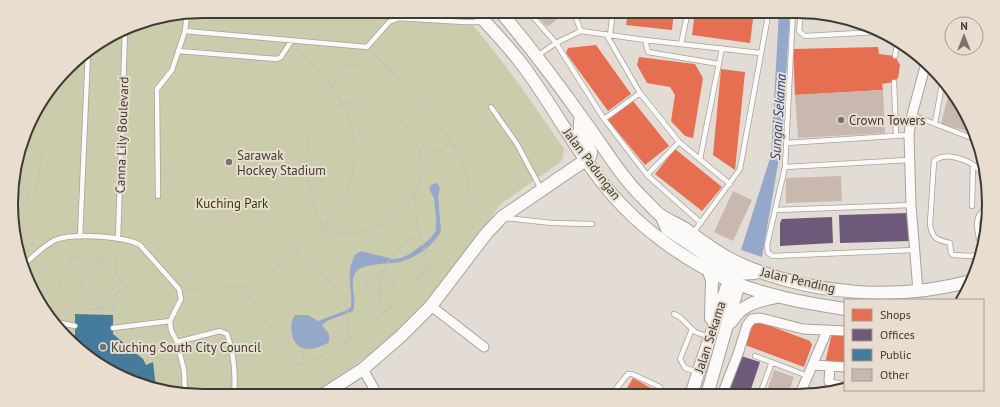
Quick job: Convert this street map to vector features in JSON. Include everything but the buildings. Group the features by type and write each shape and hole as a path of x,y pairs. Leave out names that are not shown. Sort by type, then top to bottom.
{"main road":[{"name":"Jalan Padungan","path":"481,18 521,64 586,160 610,192 640,224 708,269 734,279"},
{"name":"Jalan Padungan","path":"506,18 537,56 581,116 622,176 661,216 670,219 710,247 744,266"},
{"path":"332,389 363,369 401,336 430,306 486,234 502,217 590,157 591,152 580,136 581,116"},
{"path":"661,216 667,229 734,279 746,272 764,273"},
{"name":"Jalan Pending","path":"744,266 802,283 847,291 918,291 965,282"},
{"path":"708,269 712,280 710,335"},
{"name":"Jalan Pending","path":"734,279 777,296 808,304 844,309"},
{"name":"Jalan Sekama","path":"709,389 726,329 734,279"},
{"name":"Jalan Sekama","path":"693,389 710,335 734,279"},
{"path":"726,329 741,308 758,300 777,296"}],"street":[{"path":"918,291 911,205 909,135 912,115 924,69"},
{"path":"430,306 484,347"},
{"path":"724,389 739,351 747,324 752,319 760,318 803,329 844,331"},
{"path":"802,389 826,331"},
{"path":"813,365 844,367"},
{"path":"830,367 829,381 834,385"},
{"path":"363,369 374,389"}],"lane":[{"path":"185,31 367,47 389,22 399,18 485,22"},
{"path":"534,18 556,43 604,119 647,175 701,222"},
{"path":"576,18 581,31"},
{"path":"611,18 608,34 640,93 679,142 730,184"},
{"path":"681,44 687,18"},
{"path":"692,234 740,169 767,18"},
{"path":"793,18 785,167 767,245 768,253 773,256 914,250"},
{"path":"801,18 799,31 805,36 868,32"},
{"path":"158,196 157,89 172,70 185,31 186,19"},
{"path":"537,56 556,43 581,31 760,53"},
{"name":"Canna Lily Boulevard","path":"118,239 126,35"},
{"path":"178,51 277,59 281,57 292,40"},
{"path":"645,40 648,52 719,64"},
{"path":"894,56 896,47"},
{"path":"700,159 722,48"},
{"path":"80,237 88,59"},
{"path":"894,82 896,136"},
{"path":"934,123 941,88"},
{"path":"604,119 640,93"},
{"path":"491,107 517,144 542,191"},
{"path":"912,115 969,137"},
{"path":"786,143 909,135"},
{"path":"647,175 679,142"},
{"path":"975,255 953,255 951,253 950,244 936,239 932,234 930,224 934,161 939,156 951,156 973,165 979,171"},
{"path":"785,167 909,160"},
{"path":"972,206 973,165"},
{"path":"775,210 911,205"},
{"path":"979,236 976,221 980,212 982,211"},
{"path":"502,217 552,223 592,224"},
{"path":"28,262 55,240 68,237 118,239 134,241 140,245 179,289 181,299 170,321 171,330 177,342 186,378 185,388"},
{"path":"674,314 681,318 692,329 710,335"},
{"path":"113,328 170,321"},
{"path":"62,323 75,326"},
{"path":"692,329 680,359 685,368 698,373"},
{"path":"177,342 220,331 227,334 232,348 234,389"},
{"path":"756,356 808,376"},
{"path":"762,389 772,362"},
{"path":"616,389 628,374 632,374 660,389"}],"path":[{"path":"179,289 242,288 252,286 262,281 332,218 347,188 354,158 353,132 342,103 325,79 304,59 292,40"},
{"path":"242,288 292,362 295,364 302,364 348,341 385,312 427,268 445,244 457,223 466,194 465,170 450,143 427,112 367,47"},
{"path":"333,90 338,64 387,68"},
{"path":"358,100 380,105 391,112 409,131 420,151 421,171 415,193 402,213 383,225 365,231 344,234 329,232 322,228 316,213 306,165 309,135 319,120 342,103 358,100"},
{"path":"450,143 458,146 468,141"},
{"path":"420,151 430,153 442,151 450,143"},
{"path":"18,210 37,190 42,152 27,146"},
{"path":"20,181 30,197"},
{"path":"415,193 417,228 423,243 427,268"},
{"path":"98,238 98,260 80,285 100,310"},
{"path":"385,312 379,292 381,279 391,256 410,239 421,239"},
{"path":"296,251 337,291 347,310 348,341"},
{"path":"71,257 98,260 116,259 117,275 126,286 115,295 113,309 66,309 66,293 59,283 69,272 71,257"},
{"path":"98,260 116,284 100,310"},
{"path":"390,274 402,266 421,274"},
{"path":"385,271 390,274 395,279 393,286 379,292 367,290 365,276 385,271"},
{"path":"302,364 303,351"}],"green space":[{"name":"Kuching Park","path":"191,18 466,18 501,60 527,95 564,149 563,158 559,163 501,204 421,310 380,348 319,389 191,389 155,383 121,370 100,358 81,343 64,326 49,307 37,286 24,252 18,216 18,191 24,155 37,121 49,100 64,81 81,64 100,49 121,37 155,24"}],"water":[{"name":"Sungai Sekama","path":"779,18 790,18 782,141 762,257 741,250 771,155"},
{"path":"437,183 440,188 438,196 441,231 434,241 420,253 408,259 398,262 371,265 356,272 353,281 353,311 327,321 322,325 329,334 329,342 324,345 305,349 298,346 293,338 291,328 295,315 308,315 318,321 351,307 350,267 356,254 361,251 393,259 401,258 410,254 431,238 436,230 436,219 434,198 429,189 432,184"}],"place":[{"name":"Crown Towers","path":"841,120"},
{"name":"Sarawak Hockey Stadium","path":"229,162"},
{"name":"Kuching South City Council","path":"103,347"}]}
